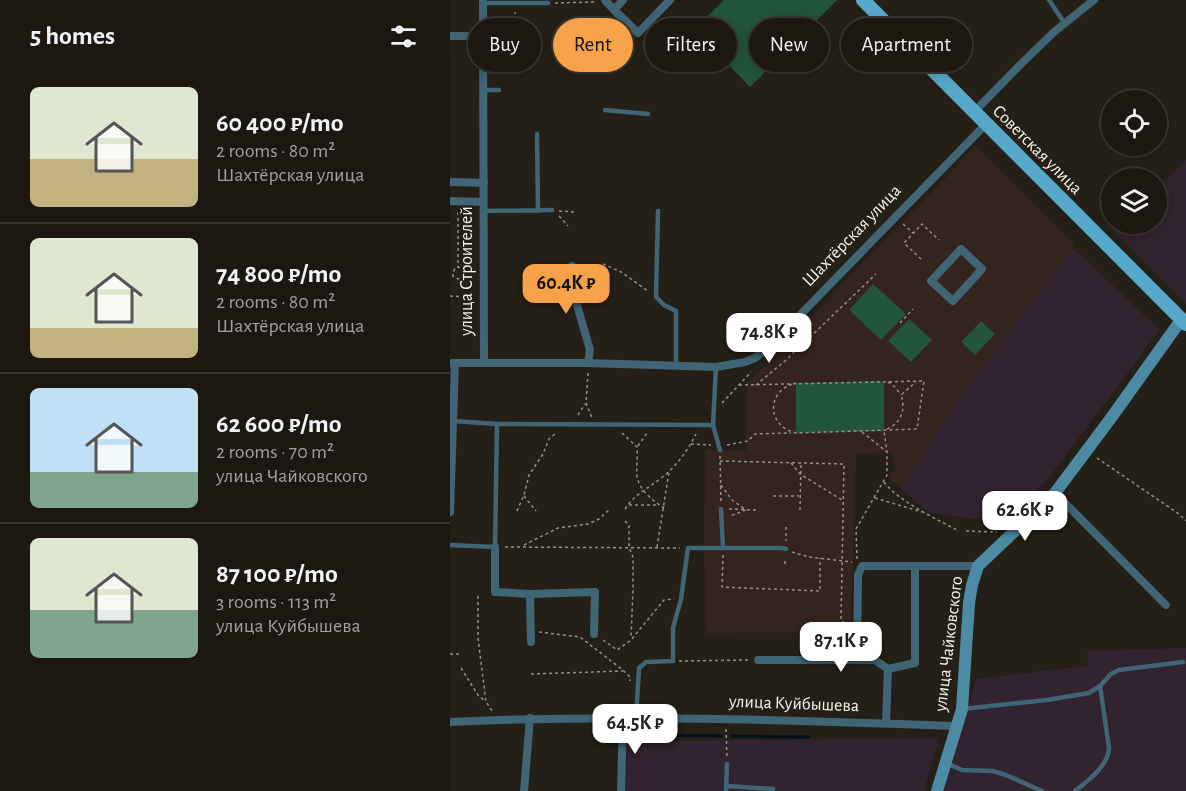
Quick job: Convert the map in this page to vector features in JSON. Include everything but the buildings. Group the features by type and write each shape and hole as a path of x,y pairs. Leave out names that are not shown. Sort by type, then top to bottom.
{"main road":[{"name":"Советская улица","path":"863,0 1183,322"}],"street":[{"path":"614,10 624,0"},
{"path":"605,1 638,33 670,0"},
{"path":"974,112 1054,32 1094,0"},
{"name":"улица Строителей","path":"483,2 483,18"},
{"path":"450,36 468,36"},
{"name":"улица Строителей","path":"483,72 484,363"},
{"name":"Шахтёрская улица","path":"484,363 588,363 716,368 755,358 767,349 986,124"},
{"path":"450,182 484,183"},
{"path":"454,201 484,206"},
{"path":"961,249 982,269 953,301 931,281 961,249"},
{"path":"572,266 577,305 590,350 588,363"},
{"name":"улица Чайковского","path":"937,791 962,709 969,603 978,566 1055,493 1183,322"},
{"path":"450,512 452,363 484,363"},
{"path":"1055,493 1166,605"},
{"path":"495,547 495,592 530,594 595,592 594,634"},
{"path":"857,660 858,576 862,566 978,566"},
{"path":"758,660 875,660 888,669 915,663 915,566"},
{"path":"530,594 531,642"},
{"path":"886,723 888,669"},
{"name":"улица Куйбышева","path":"450,722 530,718 636,717 956,726"},
{"path":"524,791 530,718"},
{"path":"621,791 623,718"}],"lane":[{"path":"1049,0 1065,24"},
{"path":"483,2 548,3"},
{"path":"483,90 499,90"},
{"path":"605,110 648,114"},
{"path":"537,134 538,211"},
{"path":"484,206 538,211 552,210"},
{"path":"658,211 656,297 664,305 676,311 676,366"},
{"path":"716,368 713,425 720,450"},
{"path":"453,422 713,425"},
{"path":"450,545 495,547 497,424"},
{"path":"722,509 723,548"},
{"path":"636,717 639,668 646,662 672,661 673,628 681,599 688,548 786,549"},
{"path":"962,709 1089,693 1119,670 1183,662"},
{"path":"1075,791 1100,768 1108,756 1109,748 1100,686"},
{"path":"945,763 962,770 993,771 1006,774 1042,791"},
{"path":"727,764 727,789 772,789"}],"path":[{"path":"548,3 605,1"},
{"path":"515,2 515,18"},
{"path":"454,201 458,267"},
{"path":"552,210 575,212"},
{"path":"552,210 568,226"},
{"path":"895,216 914,234"},
{"path":"921,260 904,243 922,224 939,240"},
{"path":"603,264 621,272 656,297"},
{"path":"756,385 785,361 876,274"},
{"path":"450,296 472,297"},
{"path":"900,323 913,309"},
{"path":"588,363 586,403 594,424"},
{"path":"713,413 751,372"},
{"path":"884,381 902,395 903,408 894,426 884,430"},
{"path":"902,395 916,381"},
{"path":"739,385 924,381 917,429 754,434"},
{"path":"796,383 781,390 773,408 778,423 788,431 796,433"},
{"path":"573,424 586,403"},
{"path":"517,511 529,475 543,454 549,439 566,424"},
{"path":"612,424 637,447"},
{"path":"652,424 637,447 637,477 639,484 650,499 664,508"},
{"path":"625,509 634,497 664,477 688,449 700,425"},
{"path":"786,527 786,549 799,554 857,564 856,529 887,475 884,430"},
{"path":"861,431 887,452"},
{"path":"720,450 722,509 756,510"},
{"path":"1087,451 1186,521"},
{"path":"720,461 844,464 841,620"},
{"path":"790,462 800,474 843,501"},
{"path":"800,510 801,463"},
{"path":"657,548 669,471"},
{"path":"884,481 889,489 925,513 959,531"},
{"path":"721,485 732,500 746,510"},
{"path":"524,495 536,511"},
{"path":"773,496 800,496"},
{"path":"874,498 925,513"},
{"path":"628,505 659,505"},
{"path":"521,546 558,528 588,524 599,519 610,509"},
{"path":"722,520 746,510"},
{"path":"625,521 629,525 629,547 633,557 631,640"},
{"path":"966,531 1013,533"},
{"path":"495,547 688,548"},
{"path":"723,548 722,587 820,591 820,558"},
{"path":"478,596 478,638 486,702"},
{"path":"594,634 617,650 631,640 664,600 681,599"},
{"path":"531,631 580,637 624,671 630,677 630,682 638,687"},
{"path":"450,654 462,654"},
{"path":"672,661 758,660"},
{"path":"461,668 478,694 494,712"},
{"path":"531,674 624,671"},
{"path":"726,718 727,764"}],"shaded area":[{"path":"976,146 1075,244 1073,248 957,401 901,489 889,478 895,468 891,452 856,454 851,632 706,633 705,450 746,451 747,383"},
{"path":"1186,160 1186,304 1116,234 1167,234 1167,178"},
{"path":"1073,248 1160,330 1048,479 1005,523 930,513 901,489 957,401"},
{"path":"1186,648 1186,791 943,791 976,679 1087,666 1088,651"},
{"path":"939,738 924,791 625,791 626,741"}],"green space":[{"path":"724,0 837,0 819,18 749,18 749,72 765,72 750,87 736,72 737,18 705,18"},
{"path":"873,284 906,314 881,340 849,310"},
{"path":"909,319 932,340 911,362 888,341"},
{"path":"981,321 995,334 975,355 961,342"},
{"path":"884,381 884,431 796,433 796,383"}],"waterway":[{"path":"633,735 721,736"},
{"path":"731,736 809,737"}]}
